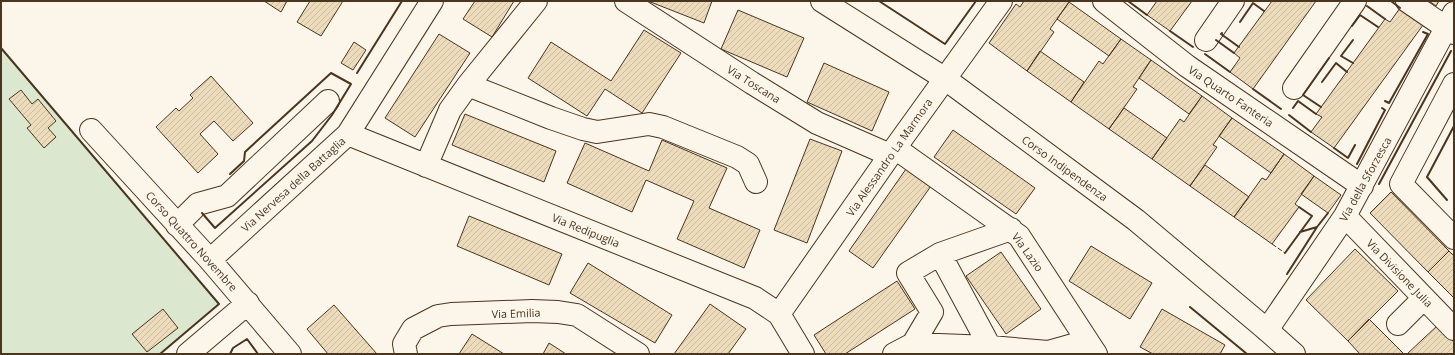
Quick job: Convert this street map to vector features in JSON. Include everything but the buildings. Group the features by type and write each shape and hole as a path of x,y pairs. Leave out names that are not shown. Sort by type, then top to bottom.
{"street":[{"name":"Via Nervesa della Battaglia","path":"210,260 348,134 432,1"},
{"path":"426,166 450,110 468,85 536,1"},
{"name":"Via Toscana","path":"626,1 752,83 817,123 892,151"},
{"name":"Corso Indipendenza","path":"822,1 944,78 1136,220 1268,330 1294,354"},
{"name":"Via Alessandro La Marmora","path":"779,314 892,151 1000,1"},
{"name":"Via Quarto Fanteria","path":"1104,1 1186,66 1362,186"},
{"path":"1206,40 1233,1"},
{"path":"1294,88 1355,1"},
{"path":"1407,1 1451,25"},
{"name":"Via della Sforzesca","path":"1268,330 1345,216 1451,25"},
{"path":"1454,84 1401,184 1454,238"},
{"path":"468,85 550,118 597,132 649,124 662,127 737,157 748,164 756,182"},
{"path":"176,225 198,204 227,196 328,101"},
{"name":"Corso Quattro Novembre","path":"91,130 176,225 210,260 290,354"},
{"name":"Via Redipuglia","path":"348,134 755,298 779,314 803,354"},
{"name":"Via Lazio","path":"892,151 1011,229 1019,236 1092,347"},
{"name":"Via Divisione Julia","path":"1345,216 1454,329"},
{"path":"913,344 932,312 908,273 940,254 1011,229"},
{"path":"940,254 990,347"},
{"path":"1398,324 1424,298"},
{"path":"188,354 248,303"},
{"name":"Via Emilia","path":"406,354 404,344 413,329 438,316 451,314 532,311 558,312 577,315 629,351"},
{"path":"213,354 223,324"},
{"path":"894,354 913,344 990,347 1048,352 1092,347"}],"green space":[{"path":"1,48 219,304 160,354 1,354"}],"fence":[{"path":"1272,244 1285,253"}],"wall":[{"path":"357,73 402,1"},
{"path":"879,1 945,44 976,1"},
{"path":"1128,1 1147,15"},
{"path":"1391,1 1400,8"},
{"path":"1240,22 1253,3 1264,11"},
{"path":"1367,6 1385,19"},
{"path":"1352,26 1360,15 1378,27"},
{"path":"1170,31 1193,47"},
{"path":"1385,101 1389,103 1428,34 1423,32"},
{"path":"1222,33 1221,34 1239,47"},
{"path":"1216,40 1234,53"},
{"path":"1353,40 1341,56 1353,63"},
{"path":"1,48 219,304 160,354"},
{"path":"1379,184 1451,51"},
{"path":"1205,54 1230,72"},
{"path":"1321,107 1303,95 1329,58"},
{"path":"1322,82 1336,63 1347,72"},
{"path":"202,213 215,228 312,141 332,115 351,84 331,73 245,152 244,161 230,174"},
{"path":"1253,89 1281,109"},
{"path":"1293,108 1298,101 1316,114"},
{"path":"1357,164 1385,110 1382,108"},
{"path":"1289,115 1311,132"},
{"path":"1447,200 1427,177 1454,126"},
{"path":"1334,148 1348,158 1355,145"},
{"path":"1285,253 1312,216 1299,207"},
{"path":"1300,232 1317,227 1328,213"},
{"path":"1287,274 1317,227"},
{"path":"1190,307 1247,354"},
{"path":"230,354 233,348 247,339 258,354"}]}
